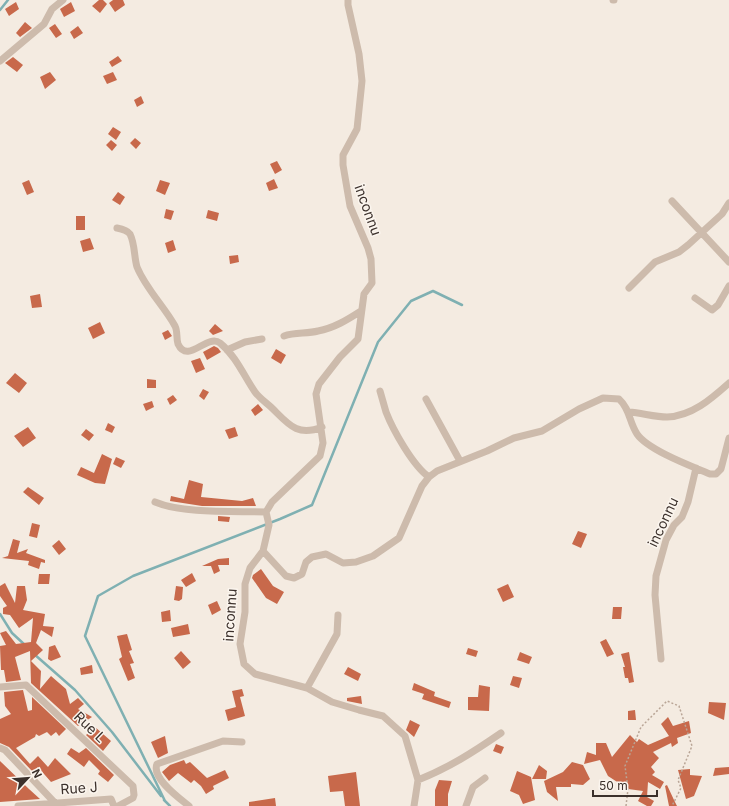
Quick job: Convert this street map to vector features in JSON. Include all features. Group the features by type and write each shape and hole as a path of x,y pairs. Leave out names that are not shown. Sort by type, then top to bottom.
{"street":[{"path":"0,61 44,24 52,9 63,0"},
{"name":"inconnu","path":"348,0 359,54 362,81 357,128 343,155 343,165 346,192 350,206 368,248 373,276 372,283 364,294 361,311 362,325 358,339 340,357 319,384 316,394 322,427 323,443 320,456 272,502 266,514 269,525 263,551 250,568 245,584 245,612 240,644 244,664 255,674 307,688 332,702 383,716 405,736 418,780 414,806"},
{"path":"672,201 729,262"},
{"path":"629,288 655,262 679,252 722,214 729,203"},
{"path":"117,228 125,230 130,234 137,267 176,327 178,344 181,348 185,351 190,351 213,340 218,342 227,350 244,373 255,393 281,419 303,431 312,431 322,427"},
{"path":"696,298 712,310 718,305 729,286"},
{"path":"284,336 293,333 318,331 343,322 361,311"},
{"path":"227,350 245,342 262,339"},
{"path":"629,412 667,417 685,414 704,404 729,383"},
{"path":"380,391 386,412 404,445 424,474 429,477"},
{"path":"263,551 286,576 294,578 302,574 306,562 312,557 326,554 343,563 356,562 373,556 399,538 422,486 429,477 437,471 487,451 514,438 542,431 579,409 603,398 620,399 626,405 632,424 638,435 661,452 710,474 716,474 721,469 729,438"},
{"path":"426,399 460,461"},
{"name":"inconnu","path":"661,659 655,595 656,576 666,540 674,525 682,517 688,502 696,468"},
{"path":"155,502 165,506 210,511 266,514"},
{"path":"307,688 337,634 338,615"},
{"name":"Rue L","path":"0,688 28,686 133,786 133,798 118,806"},
{"path":"418,780 444,770 470,755 501,733"},
{"path":"189,806 162,781 156,771 157,764 223,741 242,742"},
{"path":"0,748 5,750 55,805"},
{"path":"466,806 473,787 485,778"},
{"name":"Rue J","path":"18,806 55,805 111,799 114,806"}],"path":[{"path":"626,806 628,789 625,766 641,727 667,701 679,706 692,746 678,780 681,788 672,806"}],"building":[{"path":"99,0 103,0 107,4 100,13 92,6"},
{"path":"113,0 123,0 125,5 115,12 109,3"},
{"path":"16,2 19,9 9,16 5,9"},
{"path":"71,2 75,11 64,17 60,9"},
{"path":"25,22 32,28 20,37 16,33"},
{"path":"55,24 62,34 56,38 49,28"},
{"path":"78,26 83,33 74,39 70,32"},
{"path":"118,56 122,61 112,67 109,62"},
{"path":"13,57 23,65 17,72 5,63"},
{"path":"50,72 56,80 45,89 40,77"},
{"path":"113,72 117,80 107,84 103,76"},
{"path":"141,96 144,103 137,107 134,100"},
{"path":"113,127 121,132 116,140 108,134"},
{"path":"135,138 141,143 136,149 130,143"},
{"path":"111,140 117,145 112,151 106,145"},
{"path":"277,161 282,170 275,174 270,164"},
{"path":"274,179 278,188 269,191 266,183"},
{"path":"29,180 34,192 27,195 22,183"},
{"path":"160,180 170,183 165,195 156,191"},
{"path":"118,192 125,197 120,205 112,200"},
{"path":"166,209 174,211 171,220 164,218"},
{"path":"208,210 219,213 217,221 206,218"},
{"path":"76,216 85,216 85,230 76,230"},
{"path":"90,238 94,249 83,252 80,241"},
{"path":"173,240 176,250 168,253 165,243"},
{"path":"238,255 239,262 230,264 229,256"},
{"path":"40,294 42,307 32,308 30,296"},
{"path":"100,322 105,333 93,339 88,328"},
{"path":"215,324 223,331 213,335 209,331"},
{"path":"168,330 172,336 165,340 162,333"},
{"path":"214,346 221,352 207,360 203,352"},
{"path":"276,349 286,355 281,364 271,358"},
{"path":"200,358 205,369 196,373 191,361"},
{"path":"15,373 27,383 19,393 6,383"},
{"path":"147,379 156,380 156,388 147,388"},
{"path":"203,389 209,392 204,400 199,396"},
{"path":"173,395 177,400 170,405 167,399"},
{"path":"152,401 154,407 146,411 143,404"},
{"path":"258,404 263,410 255,416 251,410"},
{"path":"108,423 115,427 112,433 105,430"},
{"path":"28,427 36,438 23,447 14,436"},
{"path":"235,427 238,436 229,439 225,430"},
{"path":"86,429 94,435 89,441 81,435"},
{"path":"102,454 112,459 105,484 95,483 77,475 81,467 94,473"},
{"path":"116,457 125,461 121,468 113,464"},
{"path":"189,480 203,484 201,497 242,501 253,498 256,506 202,506 170,501 171,496 184,499"},
{"path":"28,487 44,498 39,505 23,492"},
{"path":"218,516 230,517 229,522 218,521"},
{"path":"32,523 40,525 37,538 29,536"},
{"path":"578,531 587,534 581,548 572,544"},
{"path":"13,539 20,541 17,553 28,549 26,553 45,560 45,563 41,562 39,569 28,565 29,561 2,558 8,556"},
{"path":"59,540 66,549 59,555 52,546"},
{"path":"229,558 229,565 218,565 220,571 214,574 211,566 202,566 218,559"},
{"path":"261,569 273,586 284,592 277,604 266,598 252,578 253,575"},
{"path":"192,573 196,581 186,587 181,580"},
{"path":"39,574 50,574 49,584 38,584"},
{"path":"5,583 15,603 17,586 25,586 27,600 23,610 45,614 43,626 54,627 52,637 41,630 36,643 43,650 31,661 41,671 40,689 51,676 66,689 70,704 78,698 84,704 78,709 92,717 78,726 31,683 30,651 15,657 21,680 6,682 4,670 1,670 0,646 6,645 0,633 6,631 16,644 31,642 33,618 19,628 10,615 3,614 3,608 7,606 0,596 0,586"},
{"path":"508,584 514,597 503,602 497,589"},
{"path":"176,586 183,587 182,599 179,601 174,600"},
{"path":"217,601 221,610 212,615 208,605"},
{"path":"613,607 622,607 621,619 612,619"},
{"path":"170,610 171,621 162,622 161,612"},
{"path":"188,624 190,634 173,637 171,628"},
{"path":"127,634 132,650 129,651 134,663 130,664 135,678 128,681 119,659 122,657 117,636"},
{"path":"606,639 614,654 607,657 600,642"},
{"path":"55,645 61,657 51,661 48,659 49,647"},
{"path":"468,648 478,651 476,657 466,654"},
{"path":"181,651 191,662 183,669 174,658"},
{"path":"520,652 532,657 529,664 517,660"},
{"path":"629,652 634,682 629,683 628,678 625,678 623,667 625,667 621,654"},
{"path":"92,665 93,673 81,675 80,668"},
{"path":"348,667 361,674 358,681 344,674"},
{"path":"513,676 522,678 519,688 510,685"},
{"path":"414,683 435,692 434,696 451,702 449,708 422,699 424,694 412,690"},
{"path":"479,685 490,687 489,711 468,710 468,697 478,697"},
{"path":"242,689 244,696 240,697 245,716 228,721 225,710 236,707 232,691"},
{"path":"23,690 28,711 32,710 32,697 66,729 59,736 56,732 51,736 47,732 39,736 36,734 35,737 16,748 30,764 38,756 48,767 55,758 71,774 51,782 38,767 33,772 9,747 0,743 0,719 11,714 5,706 4,692"},
{"path":"361,696 362,704 347,701 347,698"},
{"path":"709,702 726,703 724,720 708,713"},
{"path":"635,710 636,720 628,720 628,711"},
{"path":"668,717 673,726 689,721 691,733 677,738 678,743 672,747 671,743 653,752 659,758 651,767 655,772 652,775 664,782 660,789 648,782 647,797 654,801 651,806 647,806 638,801 643,791 628,789 608,776 600,760 584,764 587,752 596,755 596,743 606,743 612,757 630,735 637,742 639,739 648,745 669,736 661,724"},
{"path":"410,720 420,725 414,737 406,730"},
{"path":"95,727 111,741 103,751 86,735"},
{"path":"165,736 168,753 158,758 151,742"},
{"path":"496,744 504,747 501,754 493,751"},
{"path":"71,748 79,753 86,748 114,775 108,782 98,774 100,771 89,760 84,767 67,754"},
{"path":"184,760 186,764 190,762 207,778 225,770 229,778 213,786 214,789 206,794 201,786 194,780 191,783 178,773 169,781 162,772 170,765"},
{"path":"0,761 29,789 40,799 0,802"},
{"path":"572,762 583,765 590,779 583,785 571,784 571,787 556,787 558,801 547,792 544,781 563,772"},
{"path":"539,765 547,771 546,779 532,779"},
{"path":"729,767 729,774 713,776 715,768"},
{"path":"690,769 690,775 702,776 694,796 686,799 678,770"},
{"path":"517,771 531,777 535,800 523,804 519,795 510,791"},
{"path":"356,772 360,806 345,806 343,791 330,792 328,776"},
{"path":"439,780 452,781 448,794 448,806 435,806 435,790"},
{"path":"667,785 677,806 669,806 665,786"},
{"path":"275,798 276,806 249,806 249,802"}],"waterway":[{"path":"0,10 8,0"},
{"path":"165,801 85,636 98,596 133,576 280,519 312,505 378,342 411,301 433,291 462,305"},
{"path":"0,614 12,633 25,645"},
{"path":"34,654 75,690 112,732 161,796"},
{"path":"164,800 170,806"}]}
